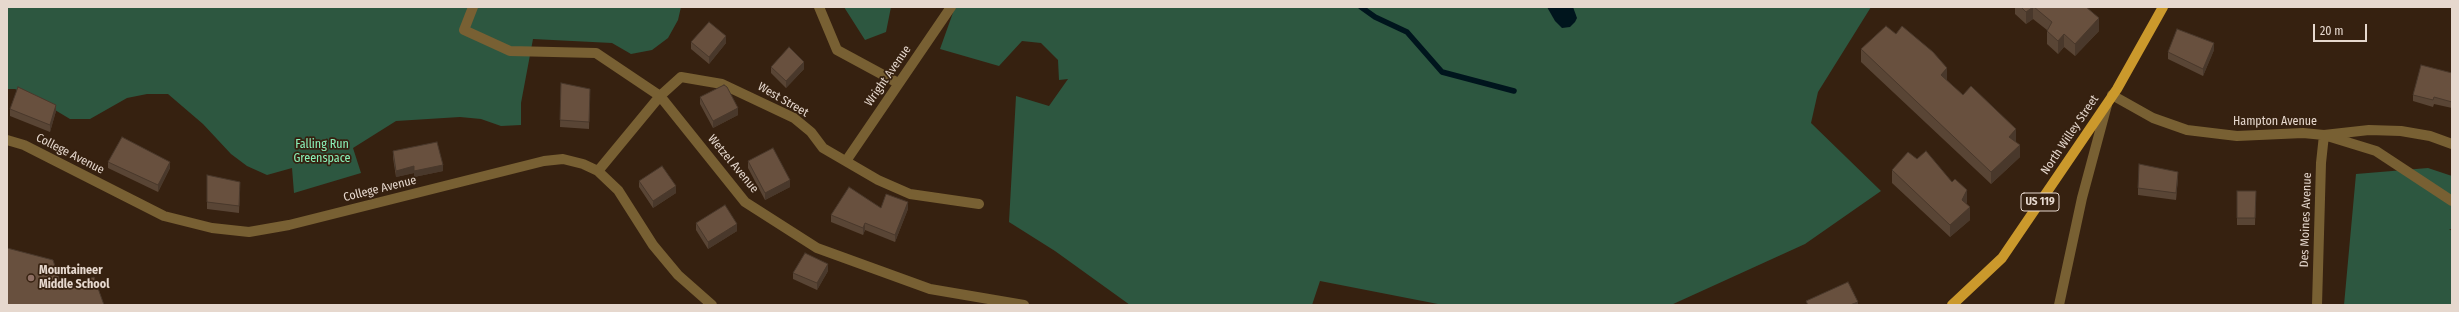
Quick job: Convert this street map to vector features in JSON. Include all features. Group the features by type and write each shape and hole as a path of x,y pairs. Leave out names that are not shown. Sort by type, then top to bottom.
{"main road":[{"name":"US 119","path":"2112,96 2163,7"},
{"name":"North Willey Street","path":"1952,305 2002,258 2112,96"}],"street":[{"name":"Wetzel Avenue","path":"473,7 464,30 510,51 596,53 660,96 745,202 817,248 930,289 1024,305"},
{"path":"819,7 837,50 898,83"},
{"name":"Wright Avenue","path":"846,161 951,7"},
{"name":"West Street","path":"598,172 660,96 681,77 722,84 794,118 811,132 823,148 878,180 910,194 979,204"},
{"path":"2059,305 2082,198 2112,96"},
{"name":"Hampton Avenue","path":"2112,96 2153,118 2200,132 2237,136 2303,134 2324,135 2376,151 2452,201"},
{"path":"2324,135 2369,130 2401,131 2430,136 2452,144"},
{"name":"Des Moines Avenue","path":"2317,305 2321,163 2324,135"},
{"name":"College Avenue","path":"7,140 24,145 164,216 212,228 249,232 289,225 544,161 563,159 583,164 598,172 618,190 653,245 678,275 712,305"}],"green space":[{"name":"Falling Run Greenspace","path":"7,7 681,7 678,20 668,38 652,50 631,54 612,43 533,39 521,103 521,125 501,126 481,119 460,117 396,121 353,148 361,173 294,193 292,168 267,175 247,166 231,154 203,124 168,94 147,94 127,98 90,119 70,119 35,98 15,89 7,89"},
{"path":"844,7 891,7 886,32 865,40"},
{"path":"955,7 1871,7 1818,92 1811,123 1881,191 1805,244 1671,305 1443,305 1320,281 1312,305 1130,305 1055,251 1009,222 1016,96 1049,106 1068,79 1059,80 1058,60 1041,43 1022,41 999,66 940,49"},
{"path":"2428,168 2452,176 2452,229 2449,229 2452,231 2452,305 2344,305 2356,174"}],"water":[{"path":"1547,7 1573,7 1577,18 1570,27 1562,28 1555,21"}],"building":[{"path":"2021,7 2033,7 2026,12"},
{"path":"2034,7 2086,7 2099,18 2075,44 2064,34 2058,41 2047,31 2052,22"},
{"path":"709,22 726,36 709,57 691,42"},
{"path":"1886,26 1896,34 1902,26 1933,52 1947,68 1941,75 1963,95 1971,86 2016,129 2009,137 2020,145 1991,172 1861,49"},
{"path":"2177,29 2214,43 2203,69 2168,52"},
{"path":"789,47 804,62 786,81 771,67"},
{"path":"2421,65 2452,73 2452,102 2434,97 2433,100 2413,95"},
{"path":"561,83 590,89 589,122 560,120"},
{"path":"724,85 727,87 738,108 713,121 700,97"},
{"path":"18,87 56,105 50,125 10,109"},
{"path":"122,137 170,162 158,185 108,162"},
{"path":"437,142 443,165 414,171 414,166 396,171 393,151"},
{"path":"773,148 790,180 765,193 748,161"},
{"path":"1926,151 1952,182 1955,179 1967,190 1962,200 1970,207 1950,225 1892,170 1908,152 1917,159"},
{"path":"2139,164 2178,172 2176,193 2138,188"},
{"path":"662,166 676,186 653,201 639,181"},
{"path":"207,175 240,182 239,206 207,202"},
{"path":"849,187 881,208 886,194 908,202 895,235 865,223 863,228 831,215"},
{"path":"2237,191 2256,191 2255,218 2237,218"},
{"path":"725,205 737,224 708,242 696,223"},
{"name":"Mountaineer Middle School","path":"7,248 53,260 62,288 94,277 104,305 7,305"},
{"path":"805,253 828,264 817,283 793,273"},
{"path":"1848,282 1858,302 1850,305 1808,305 1806,301"}],"waterway":[{"path":"1361,7 1375,17 1407,32 1442,72 1514,91"}],"place":[{"name":"Mountaineer Middle School","path":"31,278"}]}
